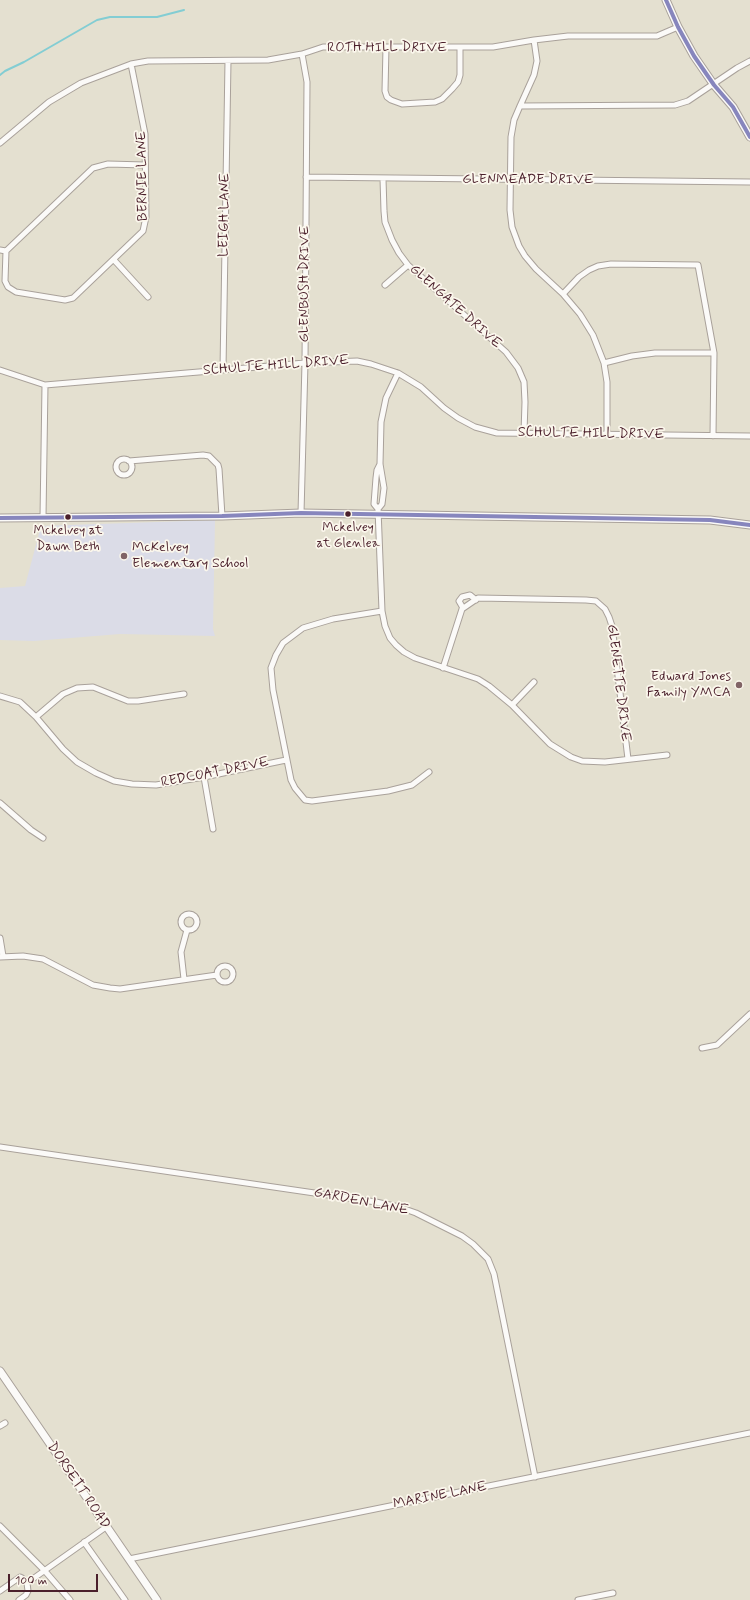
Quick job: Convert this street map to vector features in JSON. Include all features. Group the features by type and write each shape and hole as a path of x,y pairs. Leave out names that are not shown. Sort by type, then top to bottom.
{"main road":[{"path":"666,0 678,27 694,56 733,107 750,137"},
{"path":"0,518 222,516 378,512 710,520 750,525"},
{"name":"DORSETT ROAD","path":"0,1371 106,1527 158,1600"}],"street":[{"name":"ROTH HILL DRIVE","path":"0,143 49,102 81,83 107,72 132,64 148,61 268,60 302,54 323,47 493,47 568,36 657,36 678,27"},
{"path":"534,40 537,61 534,75 514,120 511,137 510,210 512,227 519,246 536,269 563,294 580,314 593,336 604,363 607,382 606,434"},
{"path":"386,47 385,91 387,97 402,104 435,102 442,99 458,82 460,75 460,48"},
{"name":"GLENBUSH DRIVE","path":"302,54 307,82 305,363 302,513"},
{"name":"LEIGH LANE","path":"223,369 228,61"},
{"path":"520,106 675,105 688,101 750,61"},
{"name":"BERNIE LANE","path":"6,251 5,281 8,287 16,292 65,300 73,298 143,231 146,217 145,134 132,64"},
{"path":"0,250 6,251 93,168 108,164 145,165"},
{"name":"GLENMEADE DRIVE","path":"306,177 750,182"},
{"name":"GLENGATE DRIVE","path":"384,179 384,210 386,222 392,240 408,265 512,360 524,382 524,433"},
{"path":"114,260 148,297"},
{"path":"563,294 579,277 598,266 612,264 698,265 714,353 713,436"},
{"path":"384,285 408,265"},
{"path":"604,363 655,352 714,353"},
{"name":"SCHULTE HILL DRIVE","path":"0,370 45,385 223,369 357,361 398,373 421,387 444,408 458,418 475,427 497,433 750,436"},
{"path":"378,512 382,504 384,488 380,464 382,416 386,398 398,373"},
{"path":"43,517 45,385"},
{"path":"129,461 196,455 209,456 218,465 219,469 222,516"},
{"path":"380,464 377,470 374,504 378,512 382,611 385,626 390,638 396,645 404,652 415,658 478,679 489,686 512,705 550,744 571,757 582,761 605,762 667,755"},
{"path":"443,668 463,608 476,600 470,594 462,597 459,601 463,608"},
{"name":"GLENETTE DRIVE","path":"476,600 482,598 586,600 596,601 605,609 612,626 628,759"},
{"path":"286,760 273,690 271,668 283,643 303,628 333,619 382,611"},
{"path":"512,705 534,682"},
{"path":"36,717 63,694 77,688 93,687 128,701 184,694"},
{"name":"REDCOAT DRIVE","path":"0,696 20,702 36,717 63,749 77,762 114,781 132,784 156,785 204,777 286,760 291,780 295,788 305,800 312,801 388,791 412,785 429,772"},
{"path":"204,777 213,829"},
{"path":"0,803 31,830 43,838"},
{"path":"184,979 181,952 187,930"},
{"path":"0,938 2,957 23,956 43,959 83,981 102,988 120,989 217,975"},
{"path":"702,1048 717,1045 750,1014"},
{"name":"GARDEN LANE","path":"0,1147 376,1202 399,1207 416,1213 462,1236 473,1244 488,1260 494,1274 535,1477"},
{"name":"MARINE LANE","path":"129,1559 750,1433"},
{"path":"0,1526 44,1570 70,1600"},
{"path":"27,1583 106,1527"},
{"path":"84,1542 125,1600"},
{"path":"0,1591 20,1577 27,1583 28,1591 26,1595 19,1600"},
{"path":"582,1600 613,1593"}],"shaded area":[{"name":"McKelvey Elementary School","path":"215,520 213,629 215,636 120,634 34,641 0,640 0,588 25,586 41,526"}],"waterway":[{"path":"0,75 97,20 110,17 157,17 184,10"}],"transit line":[{"path":"666,0 678,27 694,56 714,85 733,107 750,137"},
{"path":"0,518 222,516 301,513 710,520 750,525"}],"place":[{"name":"Mckelvey at Glenlea","path":"348,514"},
{"name":"Mckelvey at Dawn Beth","path":"68,517"},
{"name":"McKelvey Elementary School","path":"124,556"},
{"name":"Edward Jones Family YMCA","path":"739,685"}]}
